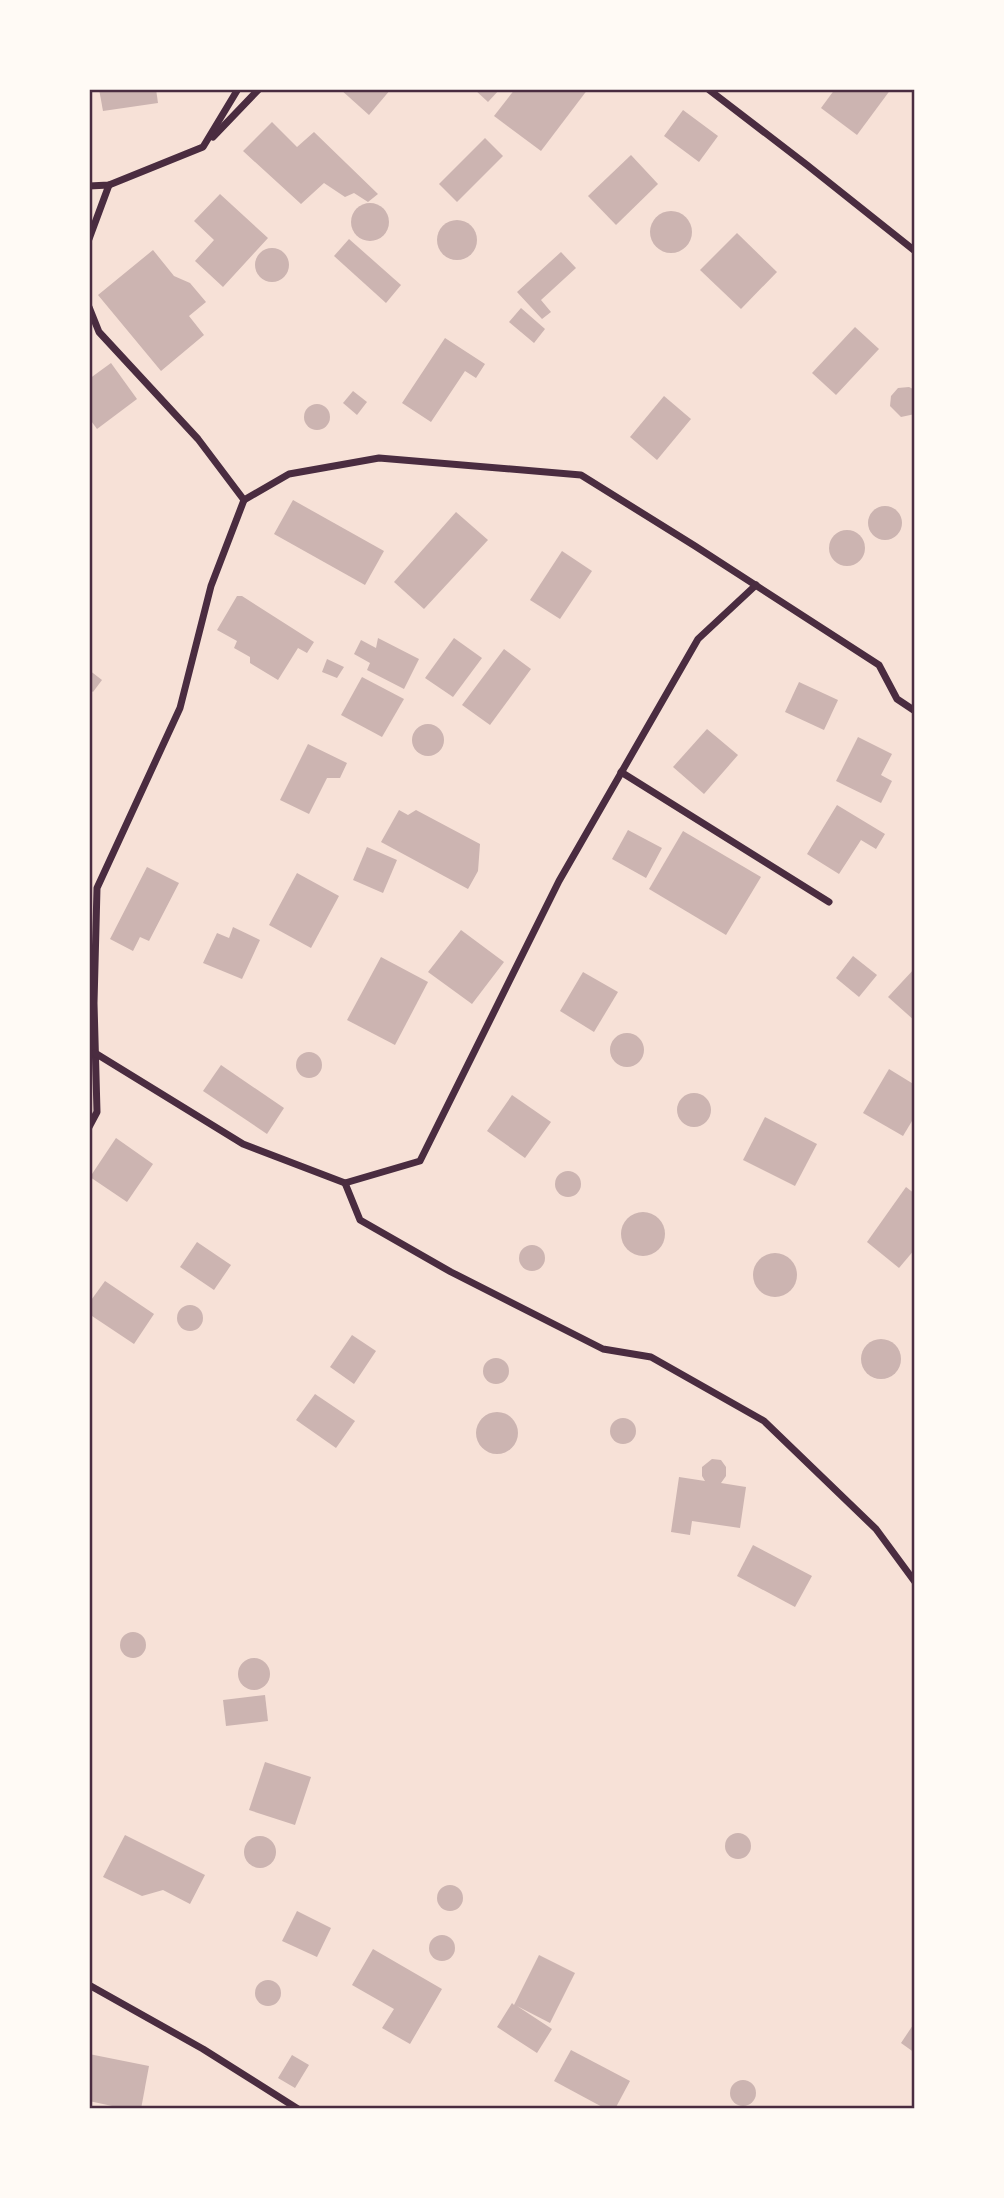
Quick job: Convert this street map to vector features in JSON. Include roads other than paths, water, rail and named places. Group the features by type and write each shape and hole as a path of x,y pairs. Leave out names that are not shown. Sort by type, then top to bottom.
{"street":[{"path":"203,147 238,89"},
{"path":"89,186 109,185 203,147 259,89"},
{"path":"708,89 915,251"},
{"path":"89,239 109,185"},
{"path":"89,307 99,332 198,439 244,500"},
{"path":"89,1127 96,1112 96,888 180,708 211,586 244,500 289,474 379,458 581,475 878,665 897,699 915,711"},
{"path":"95,1053 243,1144 345,1183 420,1161 559,881 698,639 756,585"},
{"path":"621,772 829,902"},
{"path":"345,1183 360,1220 428,1259 603,1349 651,1357 764,1421 876,1529 915,1582"},
{"path":"89,1984 203,2049 298,2109"}]}
